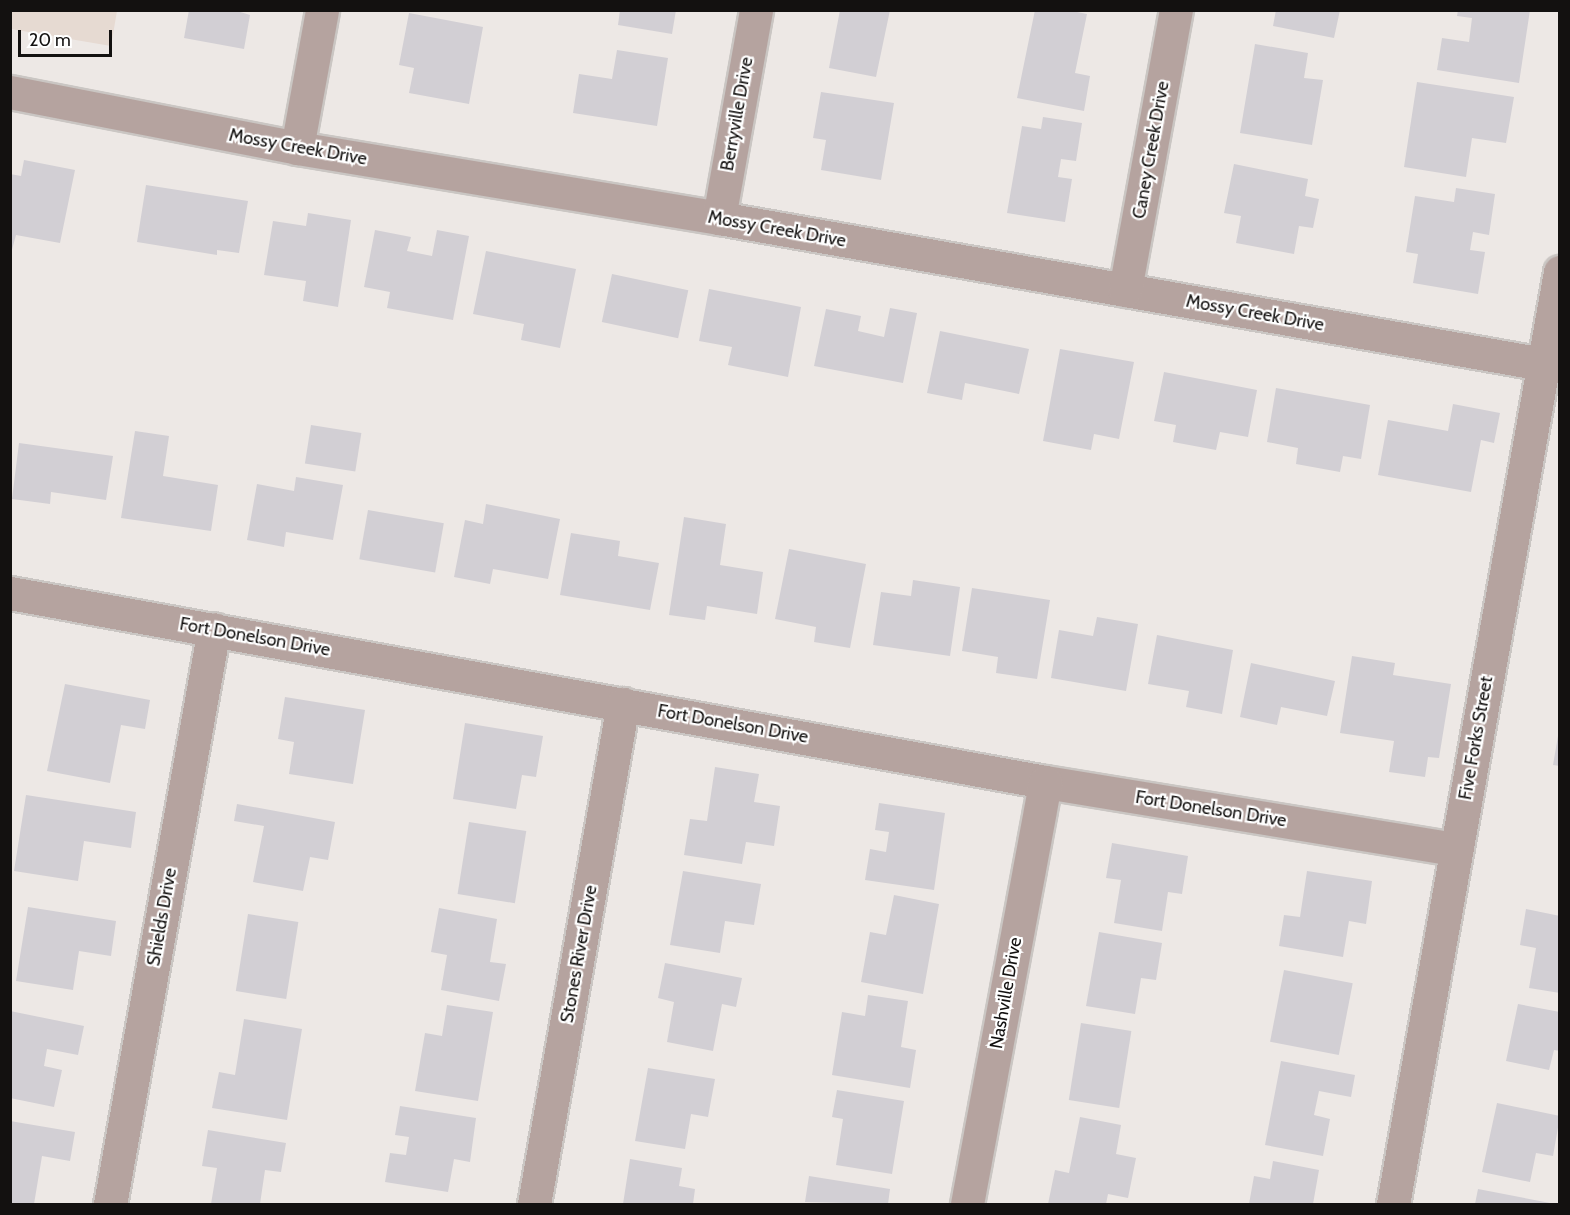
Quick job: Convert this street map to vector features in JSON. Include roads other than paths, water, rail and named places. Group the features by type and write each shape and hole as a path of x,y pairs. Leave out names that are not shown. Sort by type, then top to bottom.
{"street":[{"path":"297,148 322,10"},
{"name":"Berryville Drive","path":"719,218 756,10"},
{"name":"Caney Creek Drive","path":"1125,290 1176,10"},
{"name":"Mossy Creek Drive","path":"10,92 297,148 719,218 1543,364"},
{"name":"Five Forks Street","path":"1393,1204 1560,272"},
{"name":"Fort Donelson Drive","path":"10,593 1045,782 1456,849"},
{"name":"Shields Drive","path":"110,1204 214,629"},
{"name":"Stones River Drive","path":"534,1204 623,704"},
{"name":"Nashville Drive","path":"967,1204 1045,782"}]}
